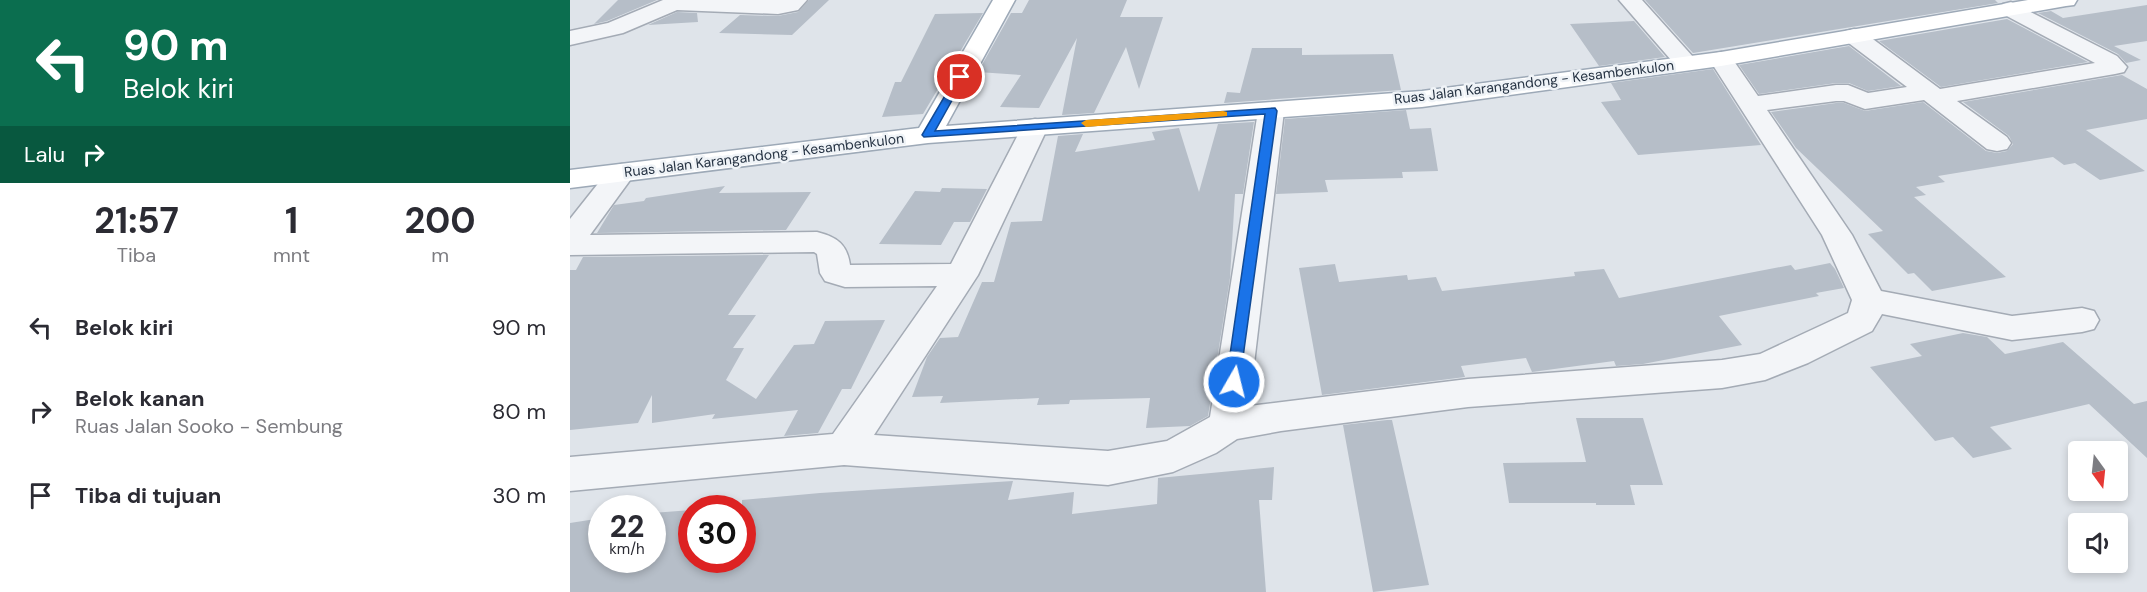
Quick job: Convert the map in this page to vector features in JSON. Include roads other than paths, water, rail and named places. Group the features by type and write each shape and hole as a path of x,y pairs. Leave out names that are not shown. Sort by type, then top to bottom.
{"main road":[{"path":"928,135 1004,0"},
{"name":"Ruas Jalan Karangandong - Kesambenkulon","path":"570,179 928,135 1422,99 1703,61 2066,0"}],"street":[{"path":"570,38 615,28 674,3 778,7 790,5 796,0"},
{"path":"570,474 844,449 1108,468 1173,456 1202,442 1228,425 1468,393 1722,374 1765,367 1860,322 1865,315 1869,300 1837,235 1752,104 1630,0"},
{"path":"1752,104 1836,93 1848,93 1865,100 1931,94 2115,67 2109,61 2011,9"},
{"path":"1854,36 1998,143"},
{"path":"1228,425 1271,111"},
{"path":"844,449 962,275 1035,127"},
{"path":"570,240 622,172"},
{"path":"570,246 817,242 827,245 832,250 836,273 845,276 962,275"},
{"path":"1869,300 2012,327 2082,320"}]}
